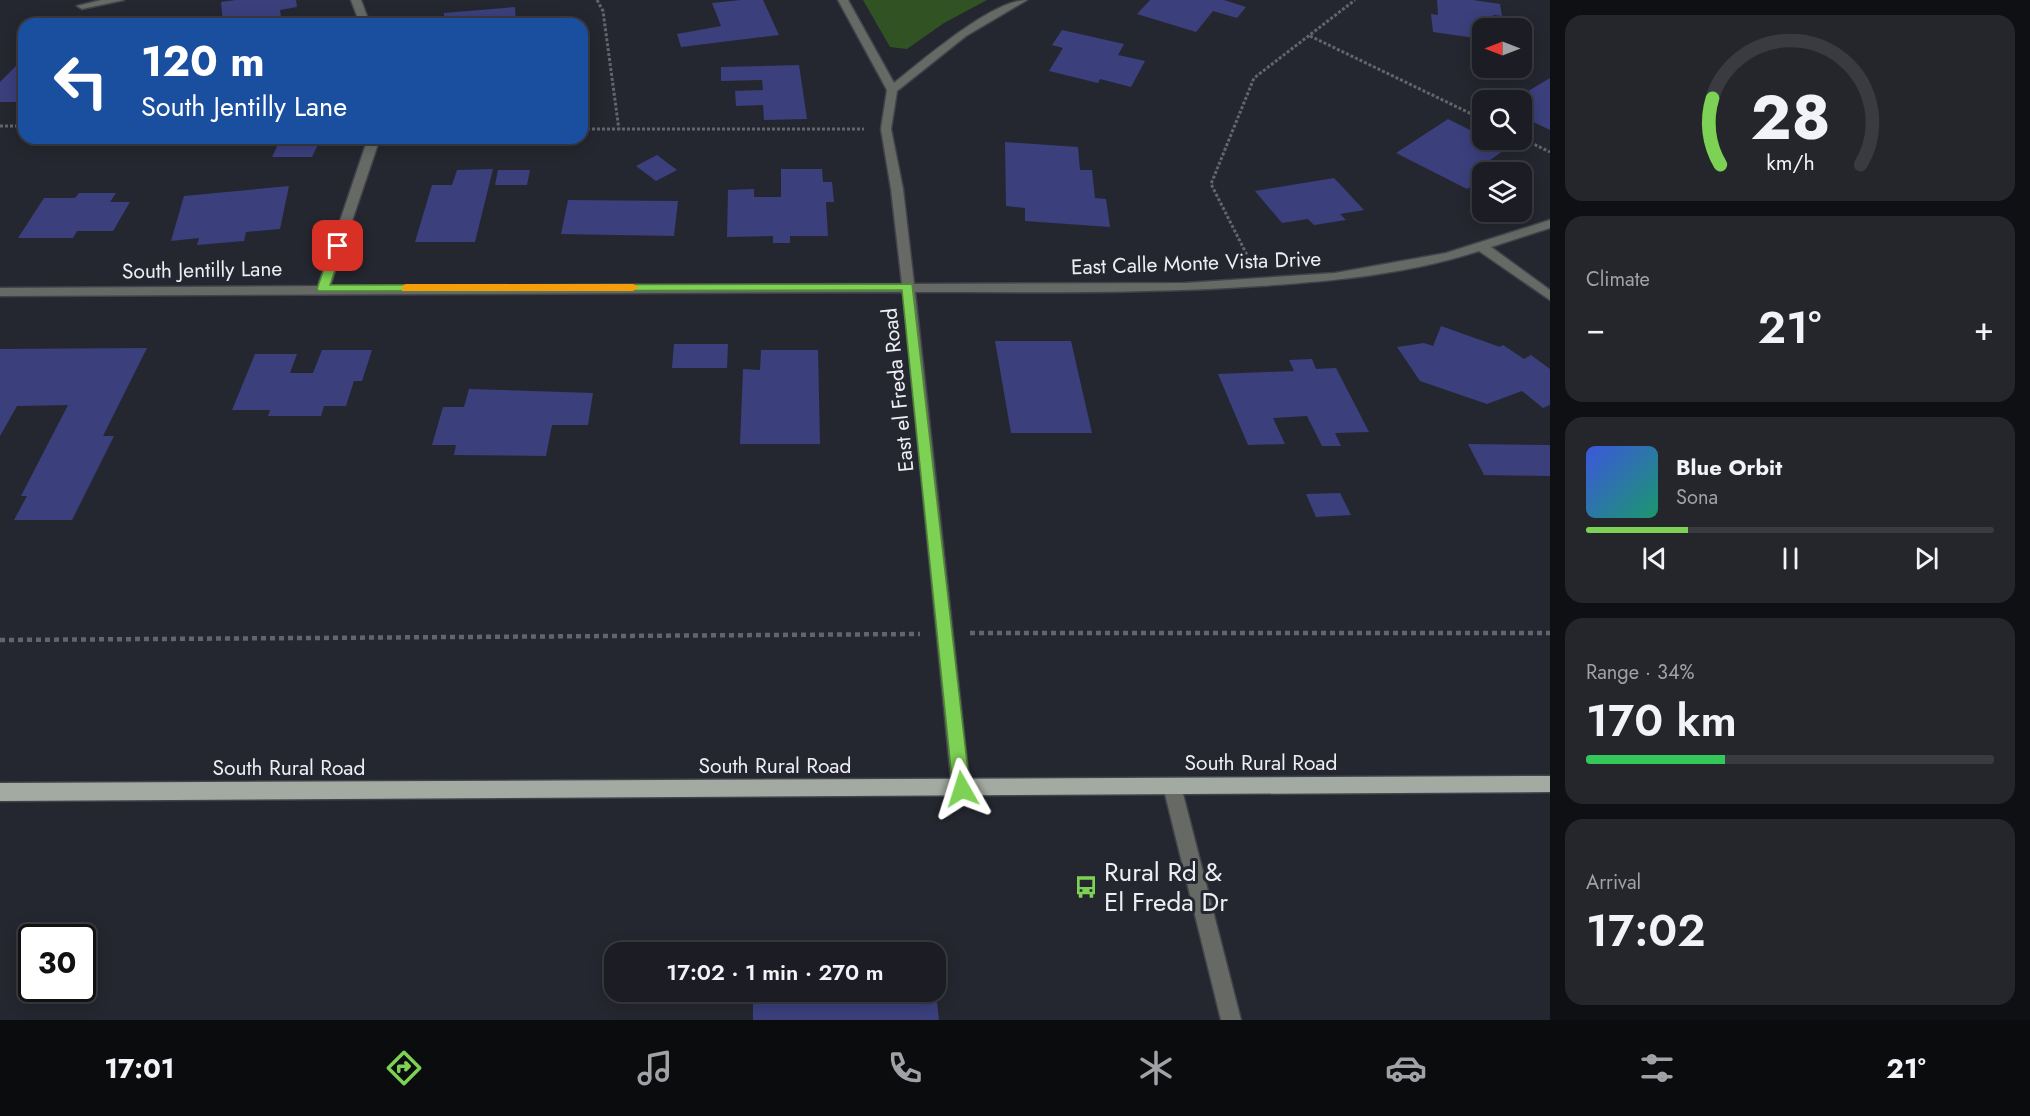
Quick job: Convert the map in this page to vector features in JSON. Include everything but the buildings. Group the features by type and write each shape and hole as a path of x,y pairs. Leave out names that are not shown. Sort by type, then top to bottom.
{"main road":[{"name":"South Rural Road","path":"0,792 962,789 1550,784"}],"street":[{"path":"81,6 119,0"},
{"path":"356,0 363,18"},
{"path":"843,0 892,90 962,34 1022,0"},
{"name":"East el Freda Road","path":"892,90 886,129 897,189 962,789"},
{"path":"323,289 372,144"},
{"name":"East Calle Monte Vista Drive","path":"908,286 1185,287 1260,284 1335,277 1448,257 1550,224"},
{"path":"1482,246 1550,296"},
{"name":"South Jentilly Lane","path":"0,292 908,286"},
{"path":"1172,786 1231,1020"}],"path":[{"path":"597,0 603,11 619,129"},
{"path":"1260,284 1211,184 1254,78 1355,0"},
{"path":"1310,36 1472,114"},
{"path":"0,126 18,126"},
{"path":"588,129 886,129"},
{"path":"1532,143 1550,152"},
{"path":"0,640 946,633 1550,633"}],"green space":[{"path":"863,0 987,0 944,23 907,49 890,47"}],"slow traffic":[{"path":"406,288 633,287"}],"place":[{"name":"Rural Rd & El Freda Dr","path":"1086,887"}],"route":[{"path":"338,246 323,289 908,286 962,789"}]}
